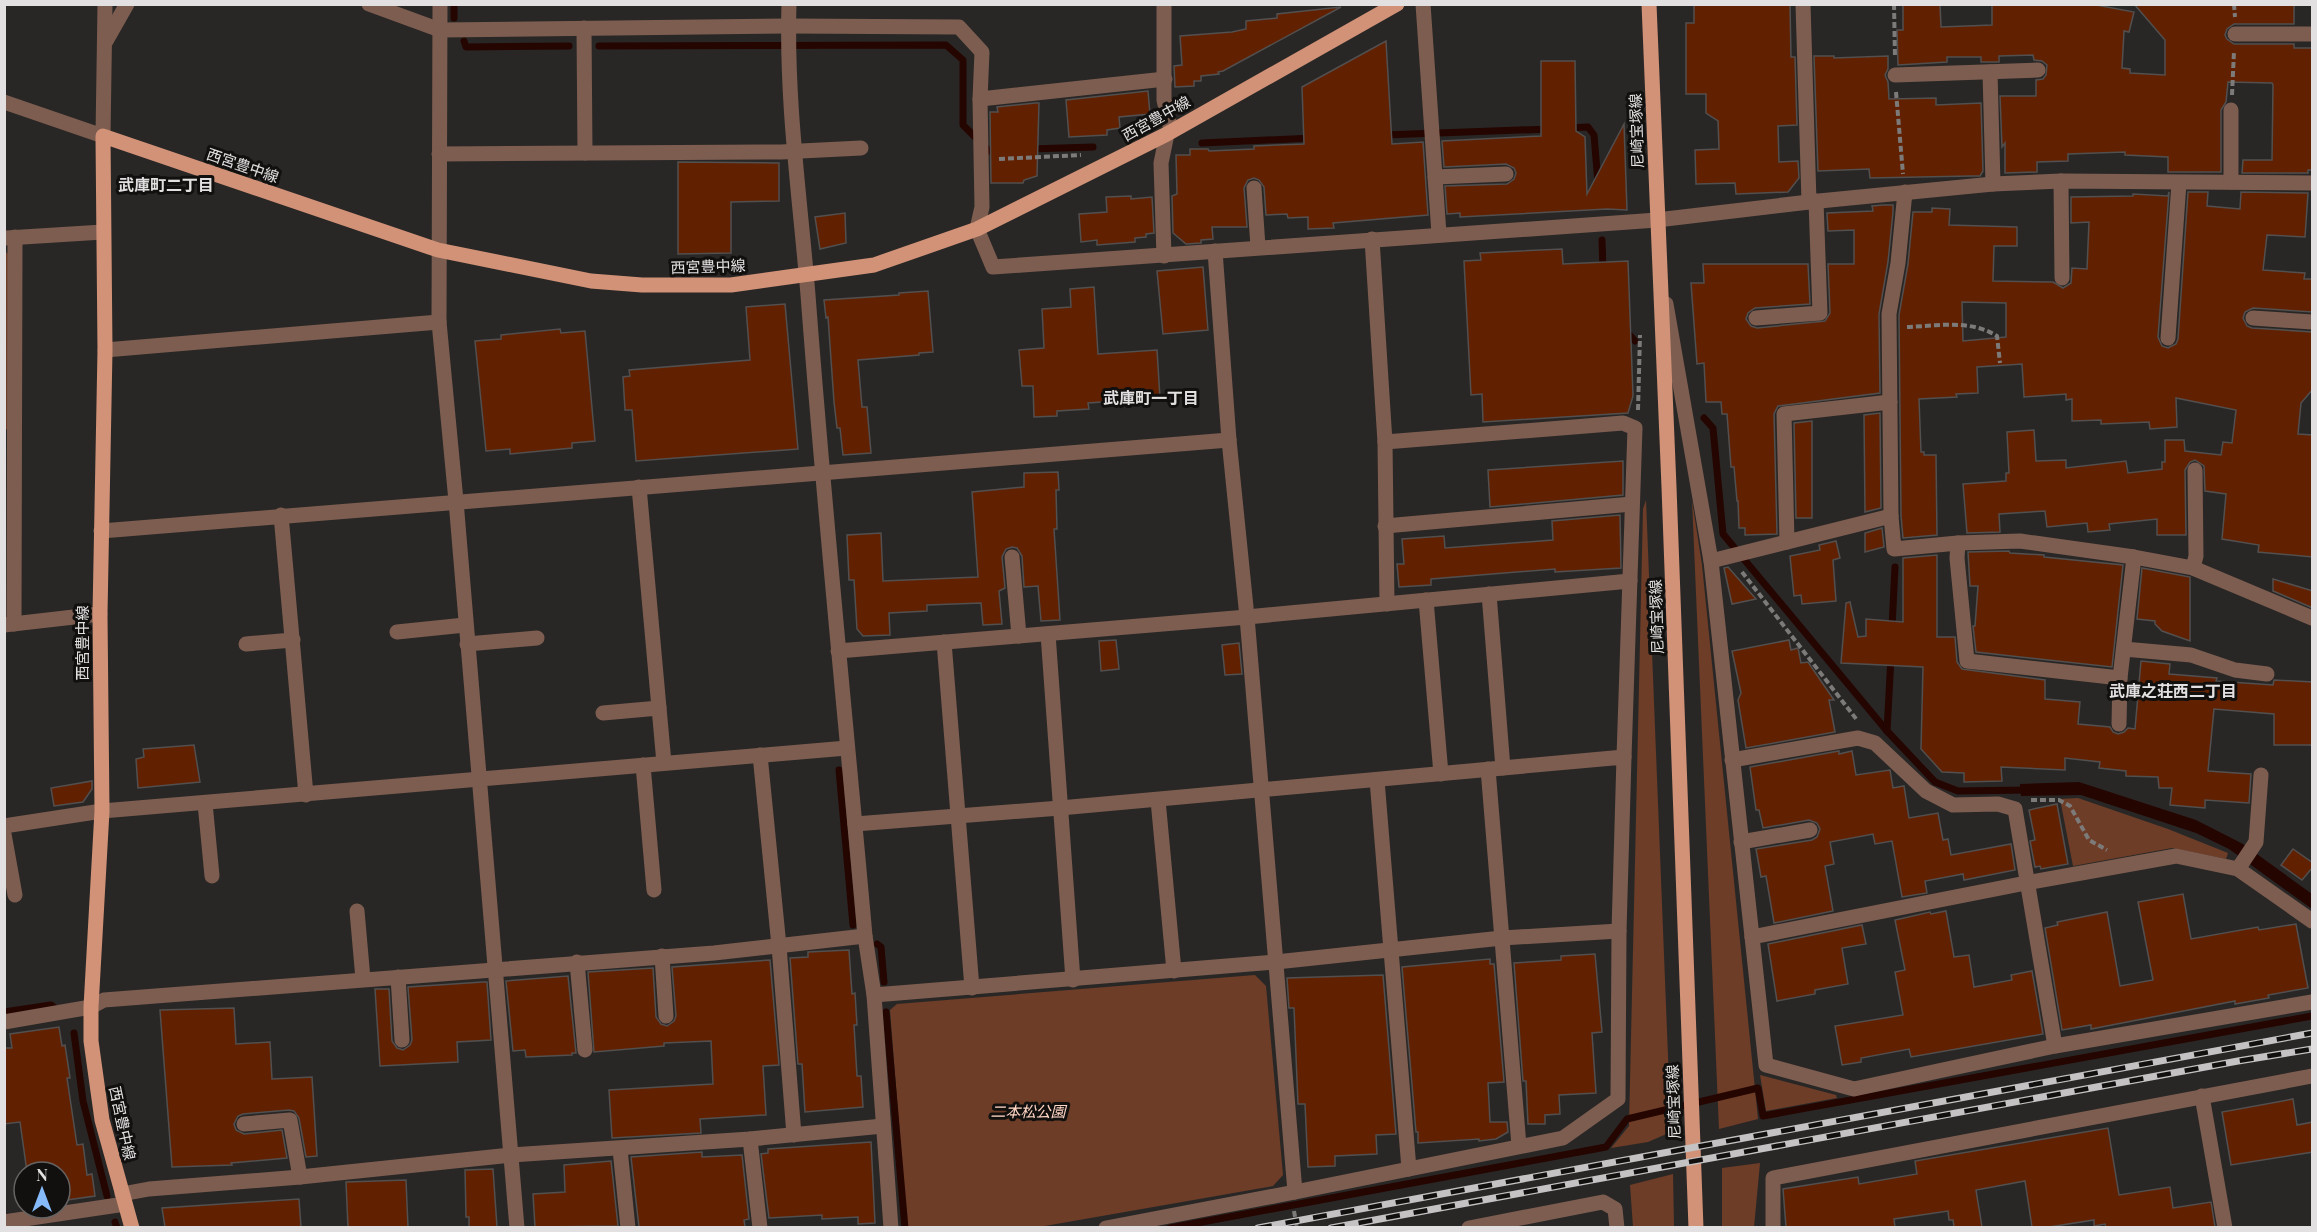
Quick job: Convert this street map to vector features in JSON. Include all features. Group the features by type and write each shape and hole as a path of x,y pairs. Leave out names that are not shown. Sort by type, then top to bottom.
{"main road":[{"name":"西宮豊中線","path":"132,1227 102,1120 91,1041 102,811 100,614 105,350 103,136 438,250 522,268 611,283 731,285 874,265 977,229 1169,132 1376,10 1397,4"},
{"name":"尼崎宝塚線","path":"1648,4 1696,1227"}],"street":[{"path":"4,102 103,136 105,4"},
{"path":"104,44 127,4"},
{"path":"369,4 440,30 788,26 959,27 982,52 980,99 982,207 977,229 993,267 1657,220 1813,201 1993,184 2061,181 2313,183"},
{"path":"440,4 439,322 517,1227"},
{"path":"789,4 791,128 847,748 865,936 874,995 891,1227"},
{"path":"1164,4 1164,100 1169,132 1161,163 1164,256"},
{"path":"1423,4 1439,234"},
{"path":"1756,318 1820,313 1803,4"},
{"path":"584,28 585,153"},
{"path":"2235,34 2313,34"},
{"path":"1895,75 2038,70"},
{"path":"1990,72 1993,184"},
{"path":"980,99 1165,79"},
{"path":"2231,110 2231,182"},
{"path":"440,154 794,151 861,148"},
{"path":"1435,177 1506,174"},
{"path":"2061,181 2062,278"},
{"path":"2168,338 2179,183"},
{"path":"1254,188 1258,248"},
{"path":"1905,192 1898,263 1889,314 1891,516 1894,549 1958,543 2020,541 2134,557 2193,568 2313,618"},
{"path":"100,614 9,625 10,238 103,232"},
{"path":"1372,239 1385,442 1387,604"},
{"path":"1215,251 1229,440 1247,617 1295,1192"},
{"path":"1660,274 1722,559 1732,760 1766,1065 1854,1089 2055,1046 2313,1002"},
{"path":"2253,318 2313,322"},
{"path":"105,350 439,322"},
{"path":"1787,542 1784,414 1890,402"},
{"path":"1106,1227 1563,1138 1618,1100 1619,931 1635,428 1623,423 1385,442"},
{"path":"101,531 1229,440"},
{"path":"2193,568 2196,556 2195,470"},
{"path":"639,487 664,763"},
{"path":"1385,526 1632,504"},
{"path":"281,515 306,795"},
{"path":"1722,559 1891,516"},
{"path":"1958,543 1957,558 1967,661 2120,678"},
{"path":"1012,557 1019,636"},
{"path":"2119,724 2120,678 2134,557"},
{"path":"838,651 1247,617 1630,581"},
{"path":"1489,594 1502,938 1520,1146"},
{"path":"1426,600 1441,774"},
{"path":"397,632 465,625"},
{"path":"1048,634 1073,980"},
{"path":"467,644 537,638"},
{"path":"246,644 292,640"},
{"path":"944,642 972,988"},
{"path":"2124,649 2191,655 2235,670 2267,674"},
{"path":"603,713 659,708"},
{"path":"1732,760 1858,738 1875,743 1926,791 1953,805 1998,804 2015,809 2055,1046"},
{"path":"4,826 102,811 847,748"},
{"path":"760,755 794,1135"},
{"path":"855,824 1158,800 1624,757"},
{"path":"643,765 654,890"},
{"path":"2240,866 2256,843 2261,775"},
{"path":"1377,780 1409,1168"},
{"path":"1158,800 1174,971"},
{"path":"205,803 212,876"},
{"path":"1741,843 1810,830"},
{"path":"4,834 15,895"},
{"path":"1752,937 2176,856 2240,866 2313,921"},
{"path":"357,911 363,979"},
{"path":"874,995 1276,962 1502,938 1619,931"},
{"path":"4,1022 91,1007 104,1000 662,956 865,936"},
{"path":"662,956 666,1016"},
{"path":"577,962 585,1050"},
{"path":"398,977 402,1040"},
{"path":"1773,1227 1773,1178 2313,1076"},
{"path":"2202,1096 2225,1227"},
{"path":"244,1124 290,1120 300,1177"},
{"path":"4,1222 123,1199 149,1189 300,1177 511,1155 750,1139 883,1126"},
{"path":"750,1139 760,1227"},
{"path":"620,1149 628,1227"},
{"path":"1469,1227 1603,1202 1615,1209 1617,1227"}],"path":[{"path":"1894,4 1895,75 1905,192"},
{"path":"2231,110 2235,34 2234,4"},
{"path":"980,157 1087,155"},
{"path":"1890,327 1967,325 1988,330 1997,336 2000,363"},
{"path":"1635,428 1638,407 1640,335"},
{"path":"1722,559 1740,569 1875,743"},
{"path":"2008,807 2019,800 2059,800 2070,806 2089,840 2107,849 2111,868"},
{"path":"1294,1209 1297,1227"}],"green space":[{"path":"5,251 9,255 8,428 5,431"},
{"path":"1646,500 1671,1132 1648,1142 1611,1148 1629,1126 1643,509"},
{"path":"1692,500 1702,565 1758,1119 1719,1129"},
{"path":"2078,798 2168,829 2228,853 2226,859 2172,848 2073,866 2060,799"},
{"name":"二本松公園","path":"1255,975 1266,986 1283,1175 1273,1186 1039,1227 907,1227 890,1010 897,1004"},
{"path":"1760,1075 1836,1095 1837,1098 1766,1111"},
{"path":"1760,1163 1754,1227 1722,1227 1722,1168"},
{"path":"1673,1174 1674,1227 1633,1227 1630,1185"}],"shaded area":[{"path":"2079,782 2196,820 2243,844 2312,894 2312,909 2229,849 2196,833 2081,795 2021,796 2020,784"}],"building":[{"path":"1694,4 1790,4 1791,57 1795,57 1797,125 1778,126 1779,162 1798,161 1799,178 1788,192 1736,194 1735,183 1696,184 1695,150 1719,149 1718,121 1706,113 1706,94 1686,94 1686,23 1694,23"},
{"path":"1903,4 1940,4 1941,27 1992,25 1992,4 2091,4 2134,12 2129,32 2124,31 2122,68 2130,69 2130,73 2165,75 2165,40 2134,4 2294,4 2294,24 2234,24 2227,29 2225,35 2234,44 2294,44 2294,48 2313,48 2313,170 2308,170 2308,173 2242,173 2243,160 2272,160 2273,85 2272,83 2228,82 2226,102 2221,110 2221,172 2168,172 2168,157 2125,155 2125,152 2068,154 2068,161 2037,162 2037,172 2005,173 2005,143 2002,147 2000,96 2036,96 2036,80 2043,79 2046,75 2047,65 2042,61 2034,60 2033,55 1999,56 1999,62 1981,62 1981,57 1947,57 1947,62 1898,65 1897,30 1903,30"},
{"path":"1341,7 1218,72 1219,74 1201,76 1201,81 1194,81 1194,86 1175,87 1174,66 1182,65 1180,36 1232,32 1246,29 1246,21 1277,18 1277,14"},
{"path":"1386,41 1392,144 1423,142 1428,215 1333,223 1334,228 1308,229 1308,217 1288,218 1287,214 1266,215 1264,187 1259,180 1254,178 1248,180 1244,188 1247,227 1212,227 1213,239 1201,240 1201,243 1186,244 1173,233 1172,196 1177,194 1176,155 1190,155 1190,149 1208,149 1209,151 1304,144 1302,87"},
{"path":"1814,56 1834,56 1834,58 1888,56 1888,69 1885,75 1888,82 1889,99 1936,98 1936,105 1981,103 1983,171 1980,176 1870,178 1869,169 1818,171"},
{"path":"1541,61 1575,61 1576,131 1585,137 1587,194 1624,124 1627,210 1607,209 1460,217 1460,213 1447,214 1445,186 1507,184 1514,179 1516,173 1514,168 1506,164 1444,167 1442,141 1541,136"},
{"path":"1148,91 1150,114 1119,117 1120,128 1107,130 1107,135 1069,137 1066,100"},
{"path":"1039,103 1037,176 1024,180 1023,183 991,183 990,112 998,112 997,107"},
{"path":"678,162 779,163 779,201 731,202 731,253 678,254"},
{"path":"2169,192 2158,337 2162,346 2168,348 2176,344 2178,339 2188,192 2208,192 2207,206 2240,209 2241,192 2308,193 2305,237 2267,235 2263,270 2305,273 2304,279 2313,279 2313,312 2253,308 2245,312 2243,318 2247,326 2252,328 2313,332 2313,389 2301,403 2298,434 2313,435 2313,557 2258,552 2259,545 2222,539 2226,494 2205,491 2204,466 2195,460 2190,462 2185,470 2186,535 2157,535 2157,519 2109,524 2110,530 2088,532 2087,523 2047,527 2045,511 1999,514 2000,532 1967,533 1963,484 2006,481 2006,473 2009,473 2007,432 2034,430 2036,461 2066,460 2066,468 2126,461 2128,473 2162,469 2162,462 2165,462 2165,440 2184,440 2185,451 2221,455 2223,442 2232,443 2236,410 2176,398 2177,427 2150,429 2149,422 2101,424 2101,420 2072,421 2072,399 2066,400 2066,394 2024,397 2022,364 1977,367 1978,393 1956,394 1957,397 1919,399 1921,452 1924,452 1924,455 1936,455 1937,535 1903,538 1899,315 1908,264 1913,212 1932,212 1932,208 1950,209 1949,225 2017,227 2017,246 1994,246 1993,281 2053,282 2063,288 2071,283 2072,268 2087,269 2089,222 2071,223 2071,197 2133,196 2133,194 2168,196","holes":["1962,302 2006,303 2006,337 1963,341"]},
{"path":"1131,196 1131,199 1152,197 1154,233 1146,234 1146,237 1135,238 1135,242 1097,245 1097,240 1081,242 1079,214 1107,212 1106,197"},
{"path":"1893,205 1893,212 1888,262 1879,314 1880,393 1778,406 1774,414 1777,534 1745,535 1745,528 1739,528 1738,501 1734,467 1731,467 1727,414 1722,414 1721,402 1706,402 1704,363 1697,364 1691,283 1704,283 1703,264 1808,264 1810,304 1755,308 1748,313 1746,319 1751,326 1757,328 1825,321 1830,313 1828,264 1854,264 1854,230 1828,231 1827,213 1873,211 1872,206"},
{"path":"845,213 846,243 820,249 815,217"},
{"path":"1562,249 1563,264 1628,261 1633,396 1628,413 1483,422 1482,394 1471,395 1464,261 1481,260 1480,253"},
{"path":"1203,267 1208,330 1163,334 1157,271"},
{"path":"1094,287 1098,354 1157,350 1160,398 1151,399 1151,404 1132,405 1132,400 1088,403 1089,409 1057,411 1057,416 1034,417 1033,386 1022,386 1019,350 1044,348 1042,309 1071,307 1070,289"},
{"path":"928,291 933,352 858,360 862,407 867,407 871,453 843,455 840,428 837,428 828,317 826,318 824,300"},
{"path":"785,304 798,449 636,461 632,410 625,410 623,377 630,376 629,370 750,360 746,307"},
{"path":"560,329 561,333 585,331 595,441 572,443 572,448 510,454 510,449 486,451 475,341 501,339 501,335"},
{"path":"1880,413 1881,508 1865,512 1864,415"},
{"path":"1812,421 1812,518 1796,518 1794,423"},
{"path":"1623,461 1623,495 1490,507 1488,470"},
{"path":"1058,472 1057,529 1054,529 1060,620 1041,621 1038,586 1024,587 1022,556 1017,548 1012,547 1006,549 1002,557 1005,588 999,591 1002,624 983,625 981,603 927,605 927,611 889,613 890,635 863,636 857,629 854,580 849,580 847,535 881,533 883,581 978,577 972,492 1024,487 1024,473"},
{"path":"1620,515 1621,568 1555,572 1555,569 1431,579 1431,585 1399,587 1397,564 1404,564 1402,539 1444,536 1445,548 1553,540 1552,521"},
{"path":"1882,528 1884,547 1865,552 1865,533"},
{"path":"1836,541 1840,558 1833,560 1836,601 1802,604 1801,595 1794,596 1790,556 1820,550 1819,545"},
{"path":"2009,551 2010,553 2123,565 2112,667 1976,652 1973,626 1975,626 1978,586 1970,586 1968,552"},
{"path":"1937,555 1937,637 1955,637 1957,662 1962,669 2045,680 2045,699 2080,702 2078,724 2110,727 2118,734 2128,728 2135,729 2141,661 2170,664 2169,674 2217,678 2216,681 2273,685 2274,680 2313,682 2313,745 2274,745 2274,714 2214,709 2208,771 2251,774 2249,803 2205,800 2205,808 2170,805 2172,788 2159,788 2158,777 2126,776 2126,771 2099,768 2100,762 2065,758 2065,770 2001,767 2002,781 1964,782 1964,773 1942,772 1921,749 1923,667 1841,663 1846,603 1850,602 1858,637 1866,636 1866,619 1903,622 1903,558"},
{"path":"1728,567 1756,599 1732,604 1724,568"},
{"path":"2142,568 2190,577 2190,641 2162,631 2155,621 2137,619"},
{"path":"2273,579 2313,591 2313,608 2273,591"},
{"path":"1116,640 1119,669 1101,671 1099,641"},
{"path":"1789,640 1791,650 1798,648 1801,663 1808,662 1834,700 1829,700 1835,732 1746,748 1738,700 1741,693 1732,651"},
{"path":"1239,643 1242,674 1225,675 1222,645"},
{"path":"194,745 200,782 138,788 136,759 144,757 143,749"},
{"path":"1839,751 1839,754 1852,751 1856,775 1890,770 1893,788 1904,786 1909,818 1938,813 1943,840 1948,839 1951,855 2011,844 2015,870 1964,880 1963,874 1925,881 1927,893 1902,897 1892,841 1875,844 1873,834 1830,842 1834,864 1825,866 1833,911 1774,923 1766,876 1761,877 1756,849 1812,840 1817,837 1820,829 1817,823 1809,820 1763,828 1759,810 1756,810 1750,767"},
{"path":"92,781 92,789 83,802 54,806 51,788"},
{"path":"2057,804 2068,864 2041,869 2040,866 2035,867 2030,841 2035,840 2029,810"},
{"path":"2293,849 2313,863 2313,867 2302,880 2281,865"},
{"path":"2183,894 2191,939 2258,927 2259,930 2296,924 2308,988 2268,995 2269,998 2235,1004 2235,1001 2091,1029 2091,1025 2062,1030 2045,928 2058,925 2057,922 2107,912 2120,986 2153,980 2138,902"},
{"path":"1946,911 1954,957 1969,955 1974,987 2012,980 2011,975 2032,971 2043,1034 1911,1057 1909,1049 1861,1058 1861,1062 1842,1065 1835,1026 1903,1015 1895,972 1905,970 1895,920"},
{"path":"1862,925 1866,944 1842,948 1848,984 1815,990 1815,994 1777,1001 1768,944"},
{"path":"849,950 852,994 855,993 857,1076 861,1076 863,1107 805,1112 802,1064 798,1064 790,958 808,957 808,952"},
{"path":"1595,954 1602,1032 1592,1033 1596,1093 1559,1095 1560,1114 1545,1115 1545,1124 1528,1124 1514,963 1561,960 1561,956"},
{"path":"1490,959 1490,964 1494,964 1504,1082 1488,1083 1490,1122 1507,1122 1508,1132 1496,1139 1418,1143 1402,967"},
{"path":"770,960 779,1065 763,1066 766,1115 700,1119 701,1133 612,1138 609,1090 713,1084 711,1041 664,1043 664,1046 594,1052 588,972 653,968 656,1017 661,1024 667,1026 674,1021 676,1016 672,967"},
{"path":"1383,975 1396,1134 1376,1135 1377,1154 1335,1156 1335,1166 1308,1167 1305,1104 1298,1104 1294,1008 1289,1008 1287,978"},
{"path":"568,976 576,1053 526,1057 525,1050 513,1051 506,981"},
{"path":"487,982 491,1040 457,1042 458,1062 380,1066 375,989 389,989 392,1041 397,1048 403,1050 410,1045 412,1040 408,987"},
{"path":"234,1008 236,1044 270,1042 272,1079 312,1077 317,1156 306,1157 299,1118 294,1111 289,1110 243,1114 238,1116 234,1124 236,1130 244,1134 282,1130 287,1158 231,1163 232,1165 172,1167 160,1010"},
{"path":"59,1027 62,1046 65,1045 70,1078 67,1078 77,1145 83,1144 87,1175 92,1174 95,1196 72,1199 72,1160 25,1160 20,1122 4,1124 4,1048 12,1048 10,1034"},
{"path":"2293,1099 2297,1125 2313,1122 2313,1152 2231,1165 2222,1112"},
{"path":"2108,1128 2119,1195 2170,1187 2173,1208 2211,1202 2215,1227 2106,1227 2105,1224 2094,1226 2094,1220 2049,1227 2032,1227 2025,1181 1976,1190 1982,1227 1954,1227 1953,1220 1949,1220 1948,1211 1894,1219 1895,1227 1786,1227 1783,1189 1858,1177 1859,1184 1917,1174 1915,1161"},
{"path":"871,1142 875,1223 858,1224 858,1217 822,1219 822,1215 769,1218 761,1154 768,1153 768,1149"},
{"path":"702,1152 702,1157 742,1155 749,1219 744,1220 745,1227 639,1227 631,1157"},
{"path":"611,1161 618,1226 535,1227 533,1194 565,1192 564,1165"},
{"path":"493,1169 497,1227 469,1227 469,1217 466,1217 465,1170"},
{"path":"406,1180 408,1227 348,1227 346,1182"},
{"path":"299,1199 301,1227 165,1227 162,1208"}],"waterway":[{"path":"454,4 454,18"},
{"path":"464,41 466,47 569,46"},
{"path":"599,46 946,45 963,60 963,125 989,151 998,151"},
{"path":"1567,128 1588,127 1594,135 1598,183"},
{"path":"1384,135 1550,129"},
{"path":"1202,143 1313,138"},
{"path":"1030,149 1093,147"},
{"path":"1602,240 1603,271"},
{"path":"1626,331 1635,341"},
{"path":"1704,418 1713,428 1723,534 1887,731 1935,782 1958,791 2028,790"},
{"path":"1892,628 1895,567"},
{"path":"1887,731 1891,657"},
{"path":"839,770 853,925"},
{"path":"877,944 881,947 884,982"},
{"path":"4,1012 51,1005 57,1010"},
{"path":"886,1012 905,1228"},
{"path":"1170,1228 1606,1147 1627,1119 1758,1088 1763,1116 2312,1016"},
{"path":"74,1033 83,1101 107,1196"},
{"path":"115,1222 117,1228"}],"railway":[{"path":"1258,1228 2312,1033"},
{"path":"1331,1228 2312,1049"}],"district":[{"name":"武庫町二丁目","path":"166,184"},
{"name":"武庫町一丁目","path":"1151,397"},
{"name":"武庫之荘西二丁目","path":"2173,690"}]}
